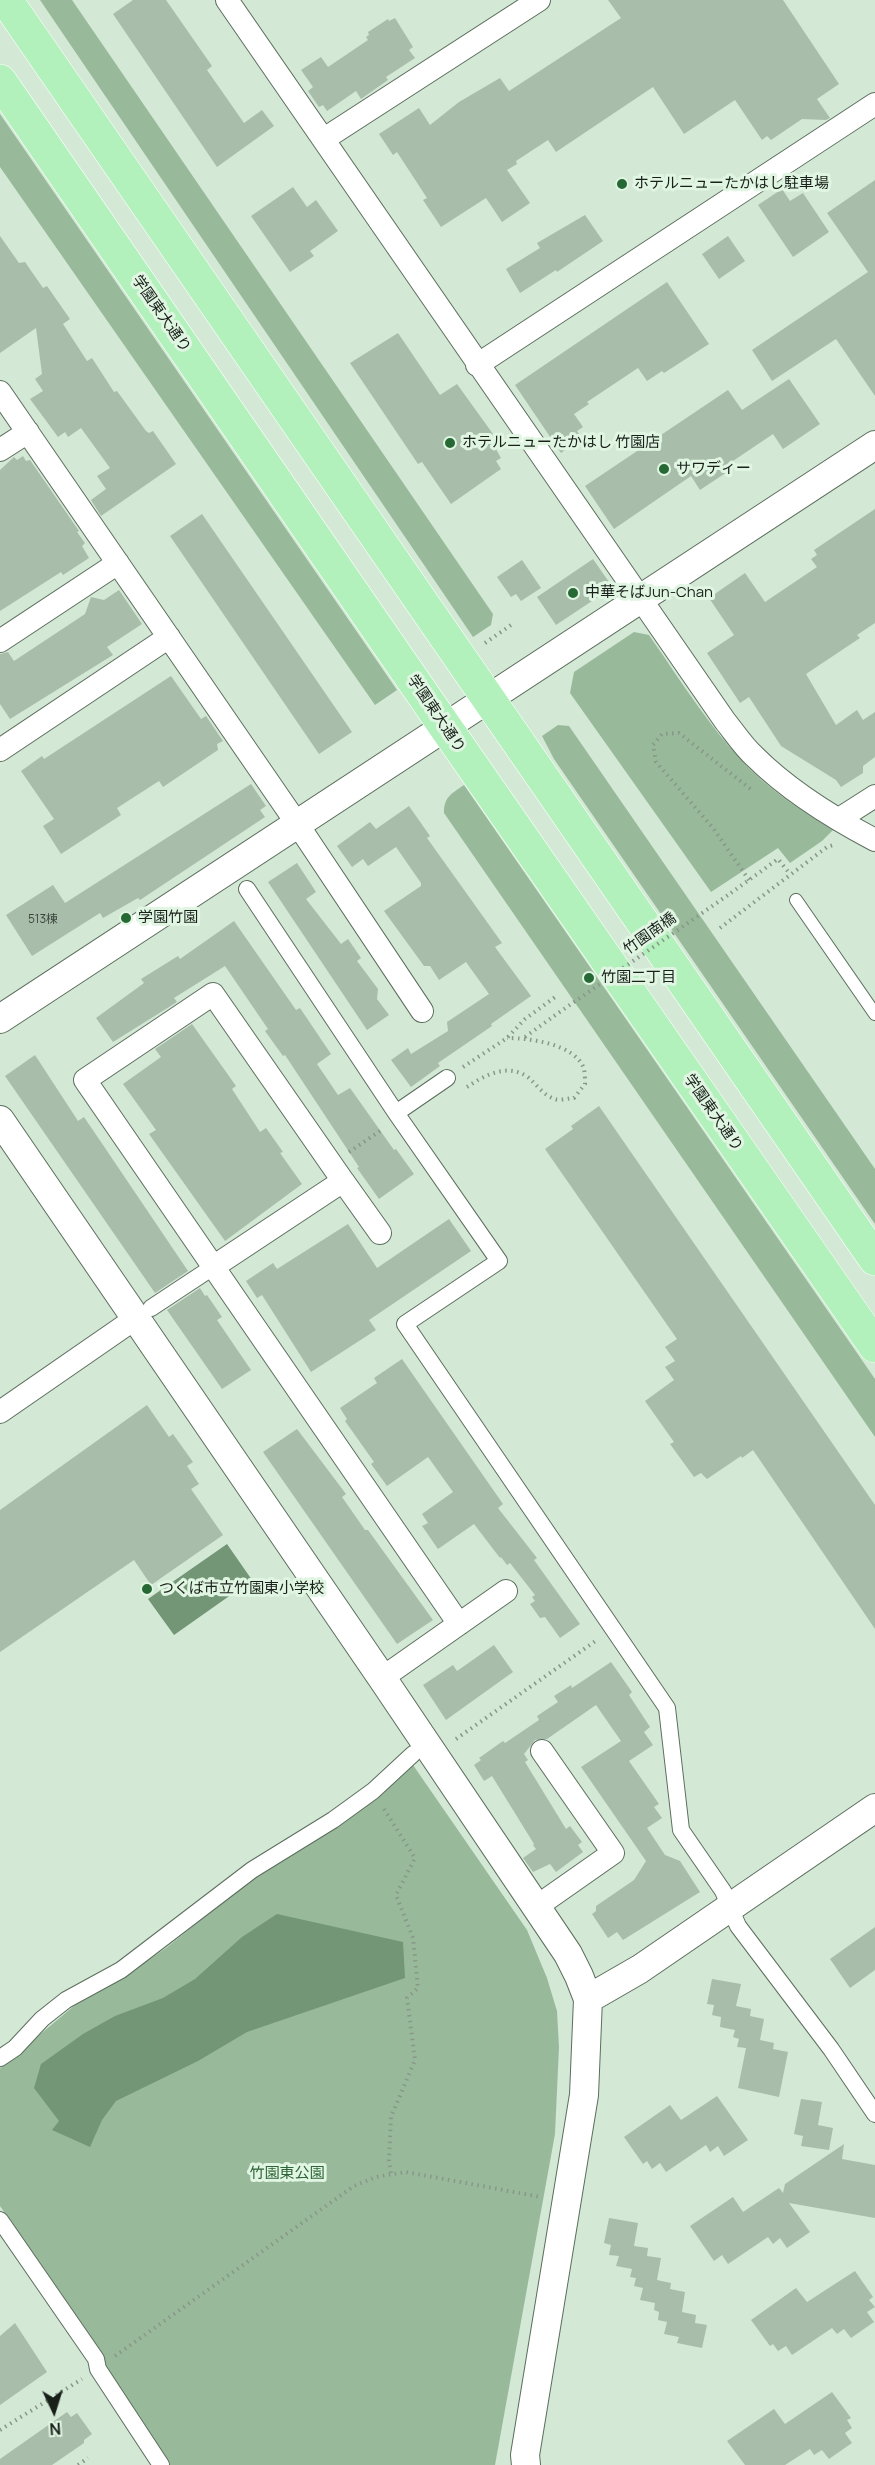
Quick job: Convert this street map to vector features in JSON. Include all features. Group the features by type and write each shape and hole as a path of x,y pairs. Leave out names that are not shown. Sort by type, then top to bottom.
{"main road":[{"path":"6,0 875,1259"},
{"name":"学園東大通り","path":"0,81 446,729 875,1346"}],"street":[{"path":"227,0 710,701 753,755 833,829 875,840"},
{"path":"324,139 539,0"},
{"path":"477,365 875,104"},
{"path":"0,392 298,825 422,1011"},
{"path":"0,450 28,432"},
{"path":"0,1019 446,729 875,445"},
{"path":"0,641 118,563"},
{"path":"0,750 169,637"},
{"path":"833,829 875,796"},
{"path":"247,889 396,1113 500,1261 405,1324 667,1708 681,1830 723,1891 738,1926 831,2049 875,2114"},
{"path":"381,1233 213,994 85,1080 459,1624"},
{"path":"396,1113 447,1078"},
{"path":"0,1120 143,1313 382,1678 568,1954 588,1999 584,2095 525,2465"},
{"path":"0,1412 213,1267 338,1173"},
{"path":"382,1678 506,1591"},
{"path":"536,1907 613,1853 542,1751"},
{"path":"0,2058 15,2048 42,2019 66,2001 121,1970 252,1870 333,1820 373,1791 413,1754"},
{"path":"588,1999 633,1974 875,1808"},
{"path":"0,2220 96,2359 98,2369 161,2465"}],"lane":[{"path":"796,900 875,1014"}],"path":[{"path":"480,646 514,623"},
{"path":"749,880 713,828 656,762 653,745 662,734 679,733 743,785 761,796"},
{"path":"720,928 827,847 837,844 833,829"},
{"name":"竹園南橋","path":"524,1038 778,859 790,874"},
{"path":"447,1078 507,1038 525,1019 558,995"},
{"path":"463,1089 489,1073 509,1070 527,1076 540,1090 556,1100 574,1098 585,1084 584,1069 573,1053 547,1043 524,1038 507,1038"},
{"path":"338,1173 390,1124 396,1113"},
{"path":"450,1743 613,1629"},
{"path":"373,1791 415,1858 396,1895 413,1938 417,1988 407,1998 415,2060 391,2117 389,2160 392,2174"},
{"path":"0,2430 98,2369 354,2186 376,2177 406,2172 565,2203"},
{"path":"78,2465 88,2458"}],"green space":[{"path":"40,0 72,0 493,614 491,625 473,637"},
{"path":"0,114 397,690 375,705 0,167"},
{"path":"634,632 649,635 710,722 736,755 760,779 833,830 822,841 790,863 778,848 711,892 570,693 574,672"},
{"path":"558,725 569,726 875,1169 875,1224 554,759 542,736"},
{"path":"464,785 875,1379 875,1437 444,813 447,799"},
{"name":"竹園東公園","path":"413,1765 527,1930 547,1978 557,2011 559,2047 555,2134 495,2465 166,2465 102,2368 103,2356 0,2206 0,2068 75,2005 118,1981 166,1948 253,1878 356,1814"}],"shaded area":[{"path":"227,1544 252,1580 174,1635 148,1599"},
{"path":"277,1914 403,1942 405,1978 247,2032 198,2061 116,2101 102,2120 90,2147 52,2130 59,2121 34,2088 41,2064 83,2034 115,2016 163,1998 195,1979 242,1937"}],"building":[{"path":"133,0 166,0 212,66 207,70 244,123 262,110 274,126 217,167 113,14"},
{"path":"608,0 783,0 839,84 817,99 830,118 826,120 802,119 771,140 767,136 762,140 735,100 684,134 653,87 556,152 548,140 516,161 517,164 507,170 530,203 502,222 486,198 441,227 423,200 427,198 397,152 393,155 379,134 419,108 430,125 459,102 500,78 509,91 621,18"},
{"path":"395,18 413,47 409,50 415,58 386,77 388,80 361,99 356,91 327,111 323,105 319,107 308,91 313,87 301,70 321,57 328,67 368,40 366,37 369,35 368,32 388,19 389,21"},
{"path":"875,180 875,396 836,339 772,381 752,350 868,272 827,213"},
{"path":"293,187 307,207 316,200 338,231 310,251 314,256 290,272 251,216"},
{"path":"782,189 790,201 803,193 829,232 793,257 758,205"},
{"path":"585,215 603,241 557,272 556,270 520,293 506,269 540,248 537,243"},
{"path":"0,236 19,263 25,262 43,288 47,286 70,319 63,324 87,361 92,358 114,392 117,391 146,431 149,433 153,431 176,464 101,516 91,500 106,489 97,476 110,468 81,428 68,437 65,432 58,437 30,399 43,391 35,379 42,374 36,328 0,353"},
{"path":"728,236 745,261 719,279 702,254"},
{"path":"667,282 709,344 664,373 662,371 647,381 638,368 587,402 589,404 574,414 583,427 577,431 582,438 561,453 515,385"},
{"path":"398,333 440,395 457,384 493,434 489,437 501,458 496,461 501,469 451,504 422,462 418,464 350,363"},
{"path":"789,379 820,424 783,449 773,434 727,465 730,470 700,490 691,476 614,529 585,486 728,390 742,410"},
{"path":"23,456 26,461 30,460 79,531 77,532 85,543 82,546 89,558 63,575 61,572 0,611 0,470 14,457 17,460"},
{"path":"875,509 875,623 857,635 860,638 806,674 836,725 857,710 863,720 875,712 875,757 863,766 863,773 841,787 836,780 781,746 749,697 740,703 707,653 734,635 709,598 745,573 765,602 817,567 811,559 817,555 814,550"},
{"path":"202,514 352,732 319,754 170,536"},
{"path":"593,559 609,582 607,591 556,625 537,597"},
{"path":"522,560 541,588 521,601 516,594 511,597 497,577"},
{"path":"119,590 142,624 107,647 113,655 10,719 0,704 0,654 8,652 14,661 85,614 91,597 104,600"},
{"path":"171,676 201,719 206,716 223,741 217,744 218,750 163,787 159,781 117,808 121,815 61,854 43,826 54,819 21,771 42,756 44,759"},
{"path":"251,784 266,806 260,810 265,817 140,900 138,898 103,918 100,913 32,956 6,915 53,885 65,903"},
{"path":"409,806 430,836 427,838 502,943 495,947 531,996 438,1063 440,1066 411,1087 391,1060 408,1048 411,1054 448,1031 447,1022 489,994 466,962 439,980 430,966 424,966 384,911 421,886 396,847 368,866 363,859 352,867 337,846 370,822 376,829"},
{"path":"297,863 316,892 306,899 341,944 348,939 361,958 357,961 378,989 377,999 389,1015 367,1030 268,882"},
{"path":"234,921 296,1010 300,1008 331,1054 317,1064 338,1095 350,1088 414,1174 379,1199 285,1055 283,1056 265,1031 268,1029 225,966 174,998 177,1002 113,1042 96,1018 144,983 141,979 178,956 180,959"},
{"path":"192,1024 236,1086 232,1089 260,1132 266,1128 302,1184 225,1241 149,1134 156,1130 123,1084 161,1057 155,1049"},
{"path":"35,1055 78,1121 84,1117 188,1271 155,1293 5,1076"},
{"path":"599,1106 875,1505 875,1629 753,1450 707,1479 701,1473 694,1477 670,1444 674,1442 645,1401 674,1380 665,1367 675,1361 665,1347 677,1339 545,1149"},
{"path":"449,1219 471,1251 369,1320 376,1330 311,1372 262,1295 257,1298 246,1281 273,1263 277,1269 348,1224 377,1268"},
{"path":"200,1288 222,1317 217,1320 251,1370 222,1389 167,1310"},
{"path":"402,1359 503,1504 498,1508 537,1558 534,1560 580,1624 560,1638 545,1617 540,1618 530,1604 535,1601 532,1597 535,1595 510,1563 507,1565 500,1558 474,1524 438,1549 422,1526 428,1523 422,1514 453,1492 428,1457 387,1486 371,1464 374,1462 345,1421 347,1419 340,1408 377,1383 374,1378"},
{"path":"147,1405 169,1437 173,1434 193,1462 187,1466 199,1484 191,1489 223,1535 151,1585 134,1560 0,1652 0,1510"},
{"path":"297,1429 346,1494 342,1497 365,1530 368,1530 433,1620 397,1644 263,1452"},
{"path":"494,1645 513,1672 446,1720 423,1685 453,1665 457,1671"},
{"path":"611,1662 632,1692 629,1695 650,1727 644,1732 653,1745 629,1761 659,1804 654,1807 662,1818 647,1828 665,1855 680,1861 700,1892 623,1940 617,1932 608,1938 592,1914 596,1911 596,1906 634,1880 646,1861 581,1767 621,1741 596,1705 547,1739 535,1740 524,1754 528,1760 525,1762 566,1829 570,1826 582,1842 578,1845 583,1852 556,1872 550,1864 533,1872 523,1858 536,1849 534,1844 492,1776 484,1781 474,1765 481,1760 479,1758 503,1741 505,1743 539,1720 537,1716 558,1702 554,1696 571,1685 572,1688"},
{"path":"875,1927 875,1970 850,1988 830,1959"},
{"path":"712,1979 741,1984 736,2006 751,2009 750,2016 764,2019 760,2040 774,2043 773,2049 788,2052 779,2097 738,2088 746,2048 737,2047 739,2039 733,2037 735,2030 720,2027 721,2017 712,2015 714,2005 707,2004"},
{"path":"717,2096 748,2140 724,2156 718,2146 710,2152 706,2145 666,2172 660,2163 652,2169 647,2161 643,2164 624,2137 670,2105 681,2120"},
{"path":"801,2099 822,2102 818,2125 833,2128 829,2150 801,2146 803,2136 794,2134"},
{"path":"844,2144 842,2159 875,2165 875,2218 789,2203 810,2232 787,2248 780,2238 773,2244 768,2237 728,2264 722,2255 714,2261 690,2226 733,2197 743,2212 779,2188 783,2193 785,2184"},
{"path":"609,2218 638,2223 634,2246 648,2248 647,2256 661,2258 657,2280 671,2283 670,2289 685,2292 682,2312 696,2315 695,2323 707,2325 702,2348 677,2343 679,2337 664,2334 667,2322 658,2320 659,2312 654,2310 655,2303 640,2300 643,2288 634,2286 636,2278 630,2277 632,2269 616,2266 619,2256 609,2255 611,2245 604,2243"},
{"path":"855,2271 873,2297 869,2300 875,2307 867,2312 874,2322 851,2338 844,2329 837,2334 832,2328 792,2355 786,2346 778,2351 773,2344 770,2346 751,2320 796,2288 807,2302"},
{"path":"15,2323 47,2372 0,2405 0,2336"},
{"path":"832,2392 851,2418 847,2420 852,2428 845,2433 852,2443 829,2459 822,2450 814,2455 810,2449 785,2465 745,2465 727,2441 774,2409 785,2424"},
{"path":"67,2412 71,2417 77,2413 92,2434 84,2440 84,2443 52,2465 0,2465 0,2459"}],"place":[{"name":"ホテルニューたかはし駐車場","path":"622,184"},
{"name":"ホテルニューたかはし 竹園店","path":"450,443"},
{"name":"サワディー","path":"664,469"},
{"name":"中華そばJun-Chan","path":"573,593"},
{"name":"学園竹園","path":"126,918"},
{"name":"竹園二丁目","path":"589,978"},
{"name":"つくば市立竹園東小学校","path":"147,1589"}]}
